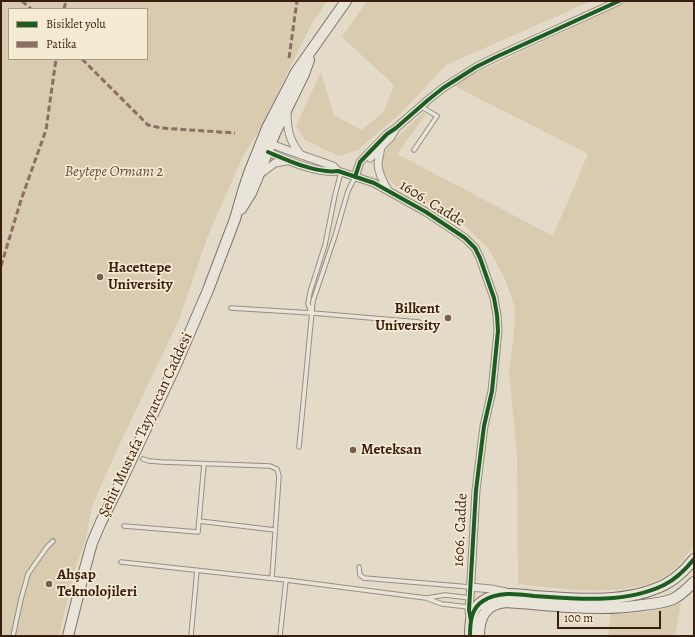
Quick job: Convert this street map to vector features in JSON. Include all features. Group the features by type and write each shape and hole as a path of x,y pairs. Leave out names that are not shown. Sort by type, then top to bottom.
{"main road":[{"name":"Şehit Mustafa Tayyarcan Caddesi","path":"235,219 251,193 259,174 265,146 281,100 296,72 346,1"},
{"name":"Şehit Mustafa Tayyarcan Caddesi","path":"68,636 87,558 96,533 175,367 208,290 235,219 243,191 265,146 287,110 304,74 312,50"},
{"path":"470,636 470,621 472,614 482,601 489,598 514,594 580,600 639,594 665,585 674,579 694,559"},
{"path":"479,636 481,619 485,611 490,606 498,603 506,602 588,608 632,607 665,602 675,598 694,582"}],"street":[{"path":"355,177 360,162 387,134 443,88 476,67 619,1"},
{"path":"287,110 287,125 289,134 296,149 301,155"},
{"path":"358,168 391,137 396,128"},
{"path":"265,146 301,155 334,166 340,172"},
{"path":"265,146 288,160 305,166 332,172 340,172"},
{"name":"1606. Cadde","path":"381,147 378,168 381,178 388,190"},
{"path":"259,174 274,163 288,160"},
{"name":"1606. Cadde","path":"340,172 374,183 388,190 426,212 465,238 475,248 480,258 495,304 498,315 498,331 492,390 484,426 475,497 469,607 470,621"},
{"path":"470,587 514,594"}],"lane":[{"path":"414,150 437,116 420,106"},
{"path":"312,313 308,304 310,292 325,245 340,172"},
{"path":"299,448 313,301 335,236 348,191 355,177"},
{"path":"231,308 419,322"},
{"path":"143,459 149,461 270,466 277,469 279,476 272,578"},
{"path":"124,526 198,532 204,464"},
{"path":"199,521 275,530"},
{"path":"13,636 28,574 47,547 53,542"},
{"path":"121,562 272,578 426,598 442,604 469,607"},
{"path":"359,567 360,575 364,578 470,587"},
{"path":"191,636 197,570"},
{"path":"280,636 286,580"},
{"path":"426,598 445,595 470,598"}],"green space":[{"name":"Beytepe Ormanı 2","path":"1,1 327,1 311,25 261,127 242,158 207,238 179,320 121,441 92,506 86,538 74,573 59,636 1,636"},
{"path":"367,1 591,1 446,65 402,112 358,150 339,156 305,140 296,126 321,72 334,115 361,130 383,113 394,85 342,37"},
{"path":"629,1 694,1 694,545 679,565 667,575 634,587 615,590 574,590 518,584 517,455 509,372 514,333 515,309 506,281 489,249 464,225 393,184 384,174 382,161 387,148 423,112 426,114 397,154 553,236 588,154 455,86 464,78"},
{"path":"681,602 675,636 608,636 611,614 646,612"}],"marked path":[{"path":"22,1 30,8"},
{"path":"64,8 66,1"},
{"path":"289,58 297,1"},
{"path":"1,266 21,200 46,130 56,60"},
{"path":"83,60 148,125 161,128 235,133"}],"cycle path":[{"path":"355,177 360,162 387,134 443,88 476,67 496,57 619,1"},
{"path":"268,152 312,168 338,171 374,183 426,212 465,238 475,248 480,258 494,298 498,331 492,391 484,426 476,490 469,610 471,621"},
{"path":"470,636 472,616 479,604 489,598 502,594 583,599 617,598 633,595 649,591 668,583 680,574 694,559"}],"place":[{"name":"Hacettepe University","path":"100,277"},
{"name":"Bilkent University","path":"448,318"},
{"name":"Meteksan","path":"353,450"},
{"name":"Ahşap Teknolojileri","path":"49,584"}]}
